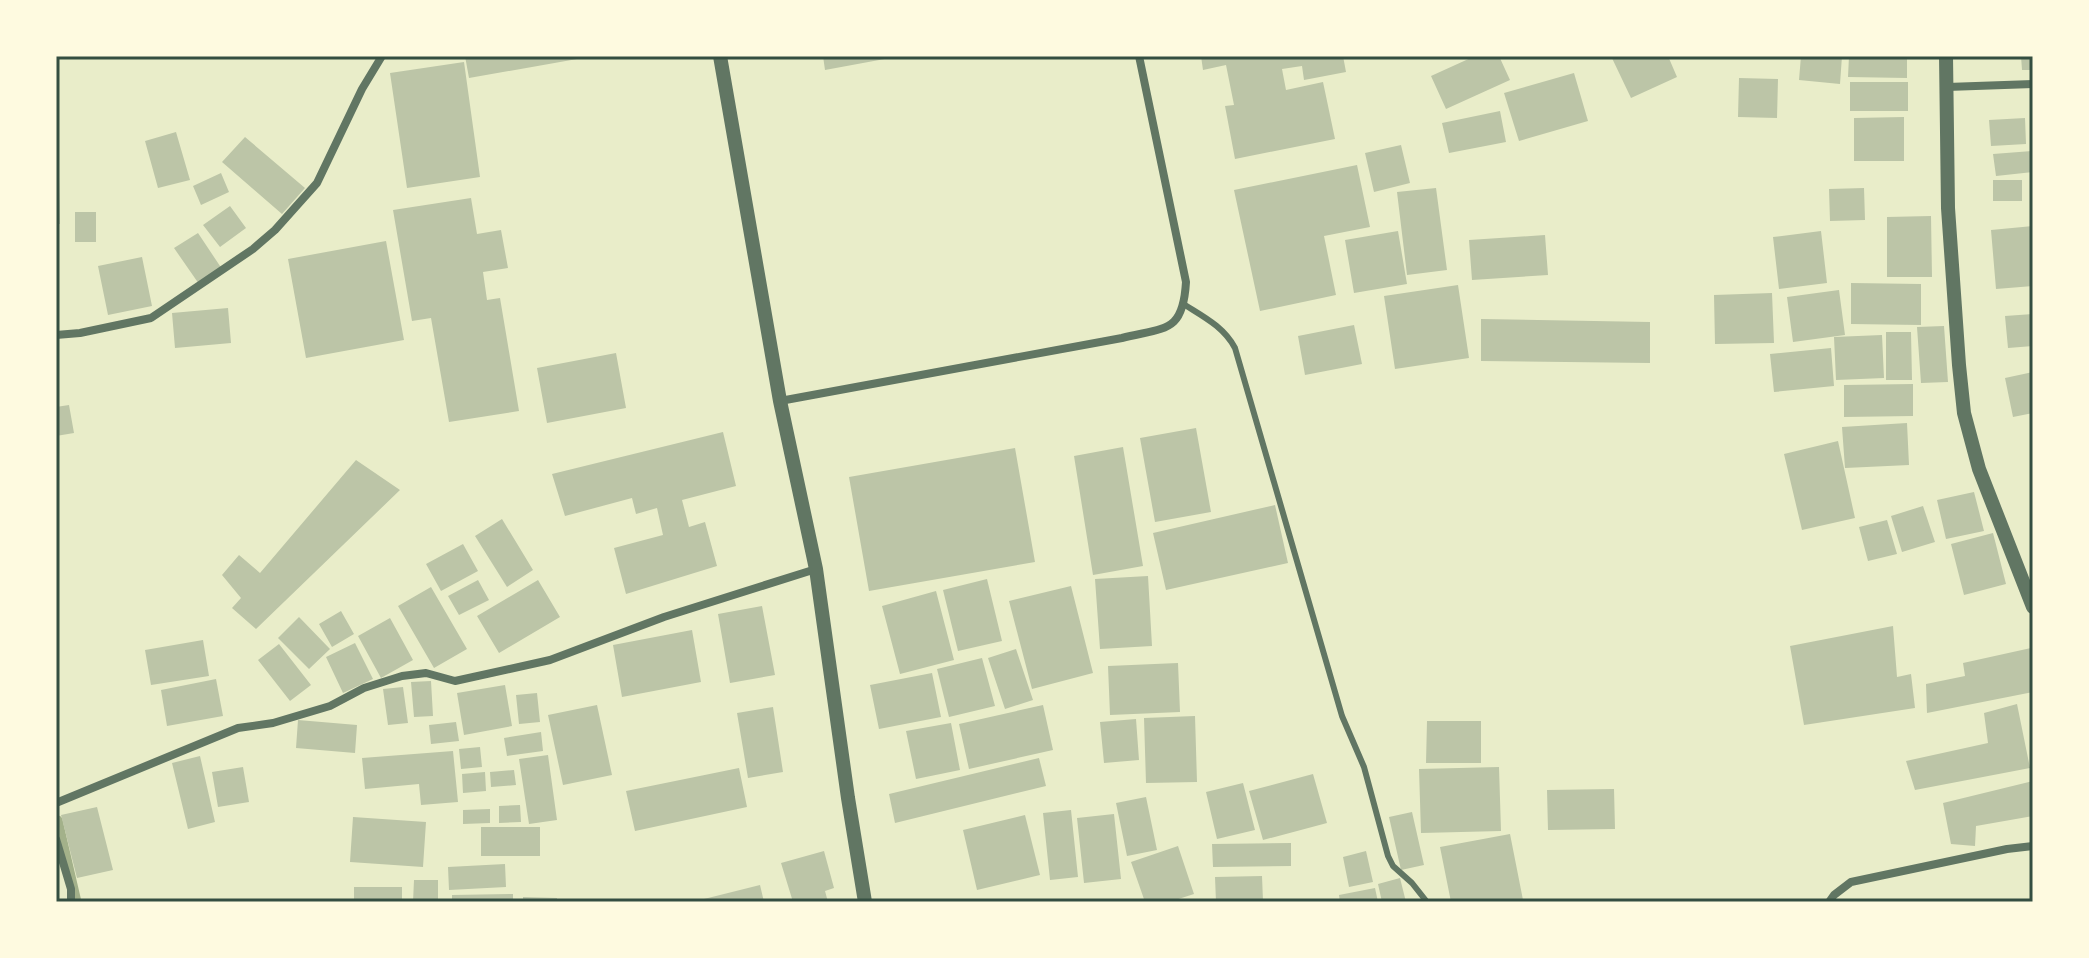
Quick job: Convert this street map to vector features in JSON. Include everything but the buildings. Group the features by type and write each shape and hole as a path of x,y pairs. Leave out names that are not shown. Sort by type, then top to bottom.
{"street":[{"path":"56,335 151,318 253,249 275,230 317,183 362,89 382,56"},
{"path":"720,56 780,401 816,569 865,902"},
{"path":"780,401 1122,338 1170,326 1185,305 1186,282 1139,56"},
{"path":"1946,56 1948,208 1964,413 1979,469 2033,607"},
{"path":"1947,87 2033,84"},
{"path":"56,803 238,728 273,723 330,706 364,688 402,676 426,673 455,681 550,660 664,617 816,569"},
{"path":"56,839 71,889 71,902"},
{"path":"1829,902 1851,882 2033,846"}],"lane":[{"path":"1185,305 1217,325 1229,336 1235,348 1342,716 1364,767 1388,856 1393,866 1427,902"}],"waterway":[{"path":"58,820 77,902"}]}
